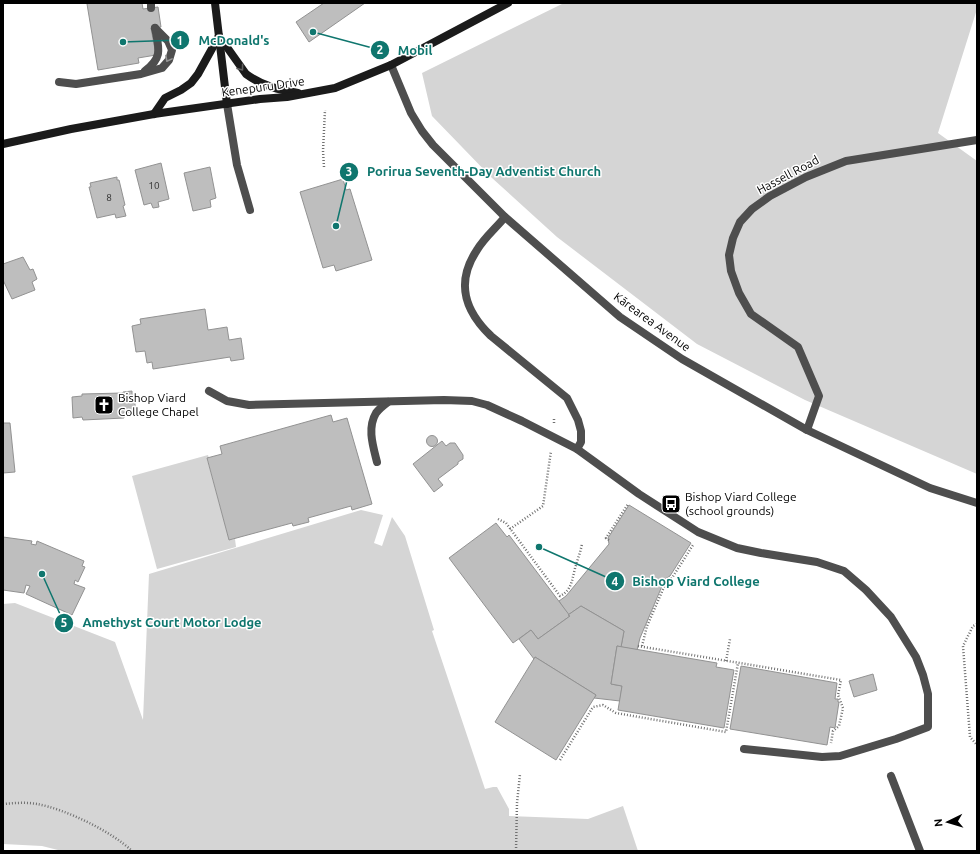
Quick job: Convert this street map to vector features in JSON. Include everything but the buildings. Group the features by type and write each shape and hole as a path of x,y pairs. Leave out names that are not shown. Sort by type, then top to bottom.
{"main road":[{"path":"215,3 227,104"},
{"name":"Kenepuru Drive","path":"3,144 71,129 154,114 305,94 335,88 391,65 508,3"},
{"path":"219,36 246,74 252,79 278,89 305,94"},
{"path":"154,114 165,98 191,83 198,74 219,36"}],"street":[{"path":"59,82 76,84 141,74 162,68 169,60 172,50 168,41 155,28 159,49 158,56 153,64 141,74"},
{"name":"Kārearea Avenue","path":"391,65 412,113 422,132 433,145 505,217 620,317 682,359 807,430 930,488 977,503"},
{"path":"227,104 238,164 250,210"},
{"name":"Hassell Road","path":"807,430 819,396 798,347 751,314 739,293 731,271 729,256 733,238 740,222 752,209 770,196 806,177 846,161 977,140"},
{"path":"505,217 477,250 469,265 465,283 468,306 481,326 491,336 567,398 578,420 581,431 581,442 577,449"},
{"path":"209,391 227,401 249,406 457,400 472,401 487,405 577,449 644,498 698,532 737,548 817,562 844,571 866,590 891,617 916,657 928,694 928,726 896,739 840,756 822,757 744,749"},
{"path":"377,462 372,443 372,428 376,412 388,402"},
{"path":"891,776 920,851"}],"path":[{"path":"324,167 323,151 325,110"},
{"path":"510,529 543,506 554,417"},
{"path":"609,540 606,538 629,502"},
{"path":"498,519 506,523 561,597 570,588 582,543"},
{"path":"642,646 647,626 666,580 672,578 694,542"},
{"path":"977,624 973,626 963,646 970,737 977,745"},
{"path":"726,661 730,639"},
{"path":"638,646 840,680 838,695 843,708 840,726 833,731 831,741 831,757"},
{"path":"560,760 593,707 603,705 616,712 726,732 738,663"},
{"path":"516,851 517,803 520,774"},
{"path":"3,804 35,803 56,808 102,830 123,843 132,851"}],"shaded area":[{"path":"564,3 977,3 977,9 938,133 977,161 977,474 805,400 697,344 557,237 492,178 432,116 422,73"},
{"path":"208,455 209,458 207,459 229,540 235,539 236,547 157,569 132,476"},
{"path":"361,510 383,515 374,543 382,546 392,517 405,536 434,630 432,631 485,789 497,787 509,809 509,816 588,819 623,806 638,851 62,851 42,846 3,844 3,604 15,603 115,642 143,720 149,574"}],"place":[{"name":"Mobil","path":"313,32"},
{"name":"McDonald's","path":"123,42"},
{"name":"Porirua Seventh-Day Adventist Church","path":"336,226"},
{"name":"Bishop Viard College Chapel","path":"104,405"},
{"name":"Bishop Viard College (school grounds)","path":"671,504"},
{"name":"Bishop Viard College","path":"539,547"},
{"name":"Amethyst Court Motor Lodge","path":"42,574"}]}
